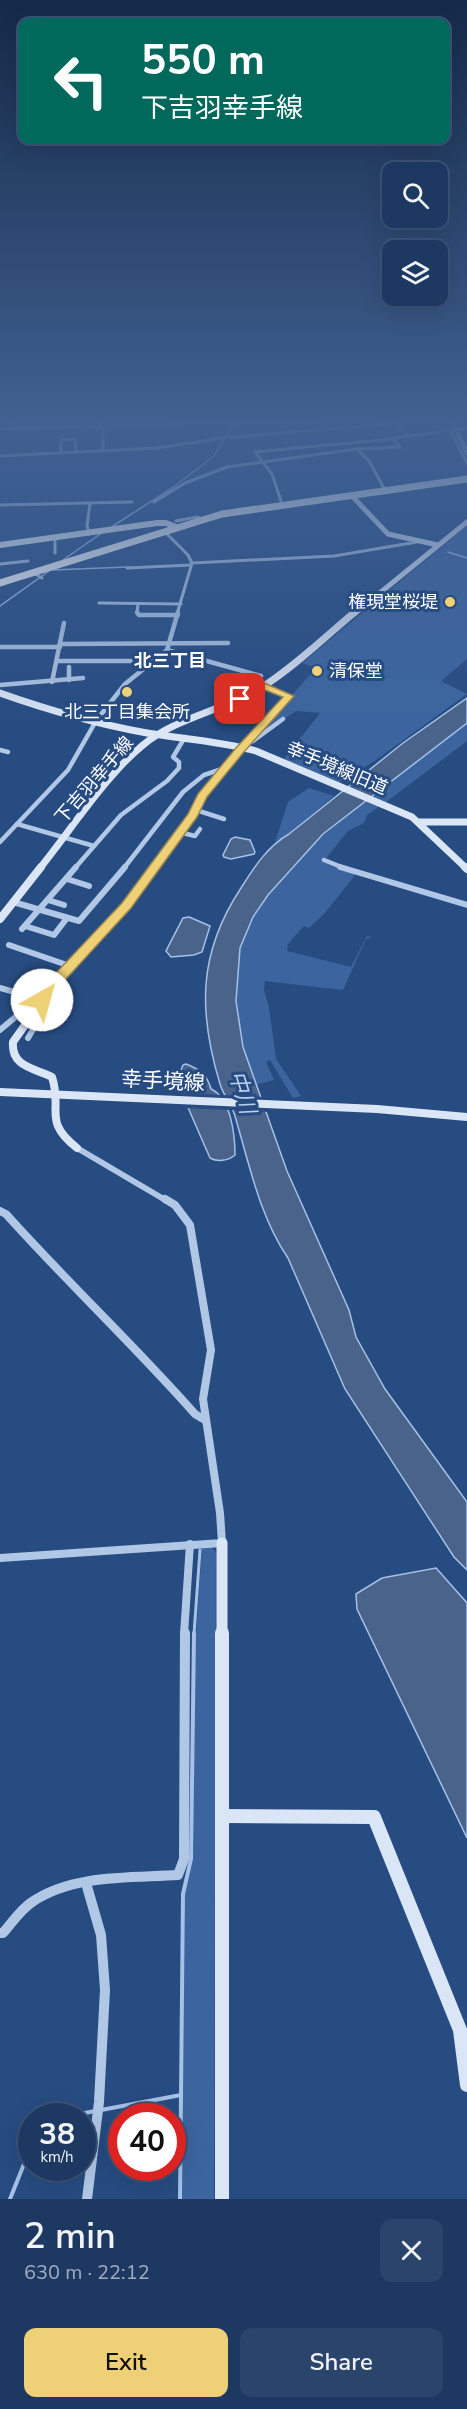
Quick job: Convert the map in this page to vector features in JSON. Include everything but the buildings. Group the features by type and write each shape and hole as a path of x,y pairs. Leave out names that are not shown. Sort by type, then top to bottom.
{"highway":[{"path":"0,583 164,531 176,524 193,521"}],"main road":[{"path":"0,545 162,523 176,524"}],"street":[{"path":"88,521 88,533"},
{"path":"375,521 388,534 438,545"},
{"name":"下吉羽幸手線","path":"0,919 63,837 126,761 159,734 240,699 264,686 467,522"},
{"path":"0,842 68,770 96,721 125,684 167,650 191,564 188,555 164,531"},
{"path":"55,537 55,553"},
{"path":"127,568 334,556 423,541"},
{"path":"0,564 28,561"},
{"path":"32,572 42,578"},
{"path":"99,603 181,604"},
{"path":"138,604 137,614 139,615 178,615"},
{"path":"52,682 64,623"},
{"path":"0,646 228,644"},
{"path":"167,650 261,676 259,681 264,686 289,696 202,797 196,810 127,906 70,966 42,1000 15,1037 12,1052 23,1066 52,1077 55,1086 53,1114 55,1123 67,1141 175,1205 190,1225 211,1350 203,1400 220,1513 222,1543 222,2199"},
{"path":"57,662 153,661"},
{"path":"69,667 69,680"},
{"path":"233,688 248,673"},
{"path":"0,685 83,678"},
{"name":"幸手境線旧道","path":"0,693 96,721 159,734 245,745 375,800 419,822 467,869"},
{"path":"245,745 283,719"},
{"path":"67,918 54,935 24,928 121,815 167,781 179,768 179,762 173,757 185,737"},
{"path":"0,750 8,752"},
{"path":"13,902 79,921 97,902 183,792 204,775 228,767"},
{"path":"196,810 224,819"},
{"path":"419,822 467,822"},
{"path":"17,824 94,846"},
{"path":"179,832 195,836 200,829"},
{"path":"324,860 348,870 467,905"},
{"path":"67,879 89,886"},
{"path":"48,900 64,905"},
{"path":"9,945 70,966"},
{"path":"0,988 42,1000"},
{"path":"28,1038 57,990"},
{"path":"0,1029 18,1014 32,1013"},
{"name":"幸手境線","path":"0,1092 412,1111 467,1117"},
{"path":"0,1211 6,1214 40,1252 141,1353 195,1413 205,1420"},
{"path":"0,1558 222,1543"},
{"path":"0,1933 3,1933 31,1903 51,1891 86,1883 178,1875 184,1859 184,1642 190,1544"},
{"path":"222,1816 374,1817 460,2030 467,2085"},
{"path":"86,1883 101,1935 105,1990 99,2102 87,2199"}],"shaded area":[{"path":"467,526 467,659 441,681 467,694 376,760 339,783 284,759 320,713 296,711 252,740 316,668 302,663"},
{"path":"467,723 467,741 385,803 371,797"},
{"path":"309,788 334,796 289,834 275,842 288,802"},
{"path":"368,799 381,805 367,815 364,823 348,831 323,862 356,874 324,914 309,928 304,926 288,944 287,951 351,967 367,936 372,937 366,939 343,990 265,981 264,990 269,1008 276,1059 301,1096 293,1098 270,1060 266,1062 274,1080 255,1085 242,1044 238,1022 236,979 238,957 253,917 267,897 319,839"},
{"path":"211,1547 216,1552 214,2199 182,2199 182,2181 186,2181 186,2103 183,2103 185,1893 193,1859 194,1664 202,1548"}],"water":[{"name":"中川","path":"467,698 467,723 323,834 268,895 253,917 240,948 236,1001 243,1047 287,1171 349,1310 356,1337 385,1389 467,1502 467,1570 454,1557 345,1389 288,1258 269,1225 234,1113 220,1084 208,1032 206,983 216,936 227,912 262,858 281,839 403,743"},
{"path":"235,837 250,840 254,854 231,859 224,857 231,839"},
{"path":"189,917 210,926 202,952 171,957 166,951 183,918"},
{"path":"186,1064 199,1070 205,1076 211,1089 223,1100 233,1128 235,1147 235,1155 229,1159 210,1158 173,1073 181,1070"},
{"path":"436,1568 467,1603 467,1838 357,1609 356,1594 382,1578"}],"pier":[{"path":"179,1093 264,1097 270,1112 185,1108"}],"waterway":[{"path":"113,526 121,521"},
{"path":"63,560 103,532"},
{"path":"448,552 467,558"},
{"path":"52,570 128,567"},
{"path":"0,606 49,571"},
{"path":"194,1634 200,1550"},
{"path":"180,2199 183,1894 191,1859 194,1633"},
{"path":"101,2110 181,2095"},
{"path":"10,2199 18,2179"}],"place":[{"name":"権現堂桜堤","path":"450,602"},
{"name":"清保堂","path":"317,671"},
{"name":"北三丁目集会所","path":"127,692"}],"district":[{"name":"北三丁目","path":"170,661"}],"route":[{"path":"42,1000 60,976 127,906 193,815 202,797 240,750 289,696 264,686 240,699"}]}
